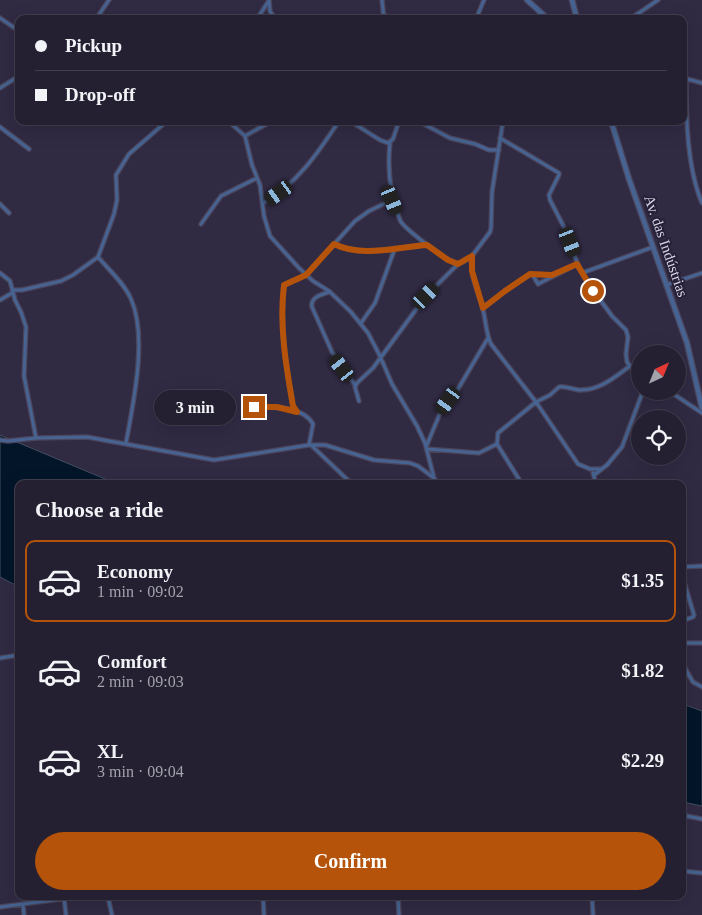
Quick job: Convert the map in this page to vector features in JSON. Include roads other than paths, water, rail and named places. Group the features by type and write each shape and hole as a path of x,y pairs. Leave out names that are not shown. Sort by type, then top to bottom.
{"street":[{"path":"99,15 109,0"},
{"path":"382,0 384,15"},
{"path":"477,0 484,1 478,15"},
{"path":"527,0 544,15"},
{"path":"572,0 576,15"},
{"path":"636,15 658,0"},
{"path":"259,15 269,1"},
{"path":"269,1 272,15"},
{"path":"263,9 270,11"},
{"path":"0,18 15,27"},
{"path":"0,88 15,79"},
{"path":"687,79 702,83"},
{"path":"687,115 693,179 701,195 702,203"},
{"path":"0,300 12,291 61,281 98,258 114,214 117,200 116,175 129,154 163,125"},
{"path":"233,125 245,136 270,236 306,275 330,292 368,334 392,384 417,426 426,448 434,478"},
{"path":"245,136 265,125"},
{"path":"263,203 287,187 305,170 336,125"},
{"path":"356,125 380,140 390,143"},
{"path":"398,125 390,143 388,160 392,200 402,224 427,245 448,260 458,264"},
{"path":"426,125 450,138 475,144 489,150 499,150"},
{"path":"356,384 373,368 426,296 458,264 472,256 490,232 492,192 502,125"},
{"name":"Av. das Indústrias","path":"612,125 629,180 687,342 702,408"},
{"path":"0,127 29,149"},
{"path":"500,138 559,173 549,198 566,231 582,274 612,316 626,330 628,337 626,358 630,366 603,385 593,389 578,390 561,386 550,395 536,402 498,433 497,444 520,480"},
{"path":"201,224 222,196 257,178"},
{"path":"297,412 293,406 284,352 284,287 286,283 306,275 355,221 369,211 392,200"},
{"path":"0,204 9,213"},
{"path":"334,244 349,250 427,245"},
{"path":"582,274 653,247"},
{"path":"360,323 375,303 395,248"},
{"path":"472,256 472,271 491,344 536,402 578,464 590,469 601,469"},
{"path":"98,258 126,290 137,316 139,353 126,444"},
{"path":"532,274 538,284 552,275 577,264"},
{"path":"0,273 9,279 26,327 24,376 36,438"},
{"path":"666,285 702,273"},
{"path":"483,308 532,274 552,275"},
{"path":"330,292 314,299 312,307 332,352 356,384 359,401"},
{"path":"426,448 441,411 458,388 488,337"},
{"path":"594,475 622,448 640,400"},
{"path":"682,400 702,413"},
{"path":"254,407 277,407 297,412 307,417 313,424 310,445"},
{"path":"0,440 87,437 214,460 310,445 331,446 374,460 410,463 418,466 434,478"},
{"path":"426,448 480,453 497,444"},
{"path":"310,445 348,480"},
{"path":"590,469 595,480"},
{"path":"686,567 702,566"},
{"path":"686,588 694,615 693,618 686,620"},
{"path":"686,643 702,643"},
{"path":"0,658 15,655"},
{"path":"686,673 693,682 702,687"},
{"path":"686,816 702,819"},
{"path":"686,871 702,873"},
{"path":"0,907 50,900"},
{"path":"64,900 66,915"},
{"path":"109,900 112,915"},
{"path":"263,900 264,915"},
{"path":"398,900 399,915"},
{"path":"592,900 593,915"},
{"path":"23,904 24,915"}],"water":[{"path":"0,435 107,480 15,480 15,585 0,577"},
{"path":"686,705 702,711 702,806 686,803"}]}
